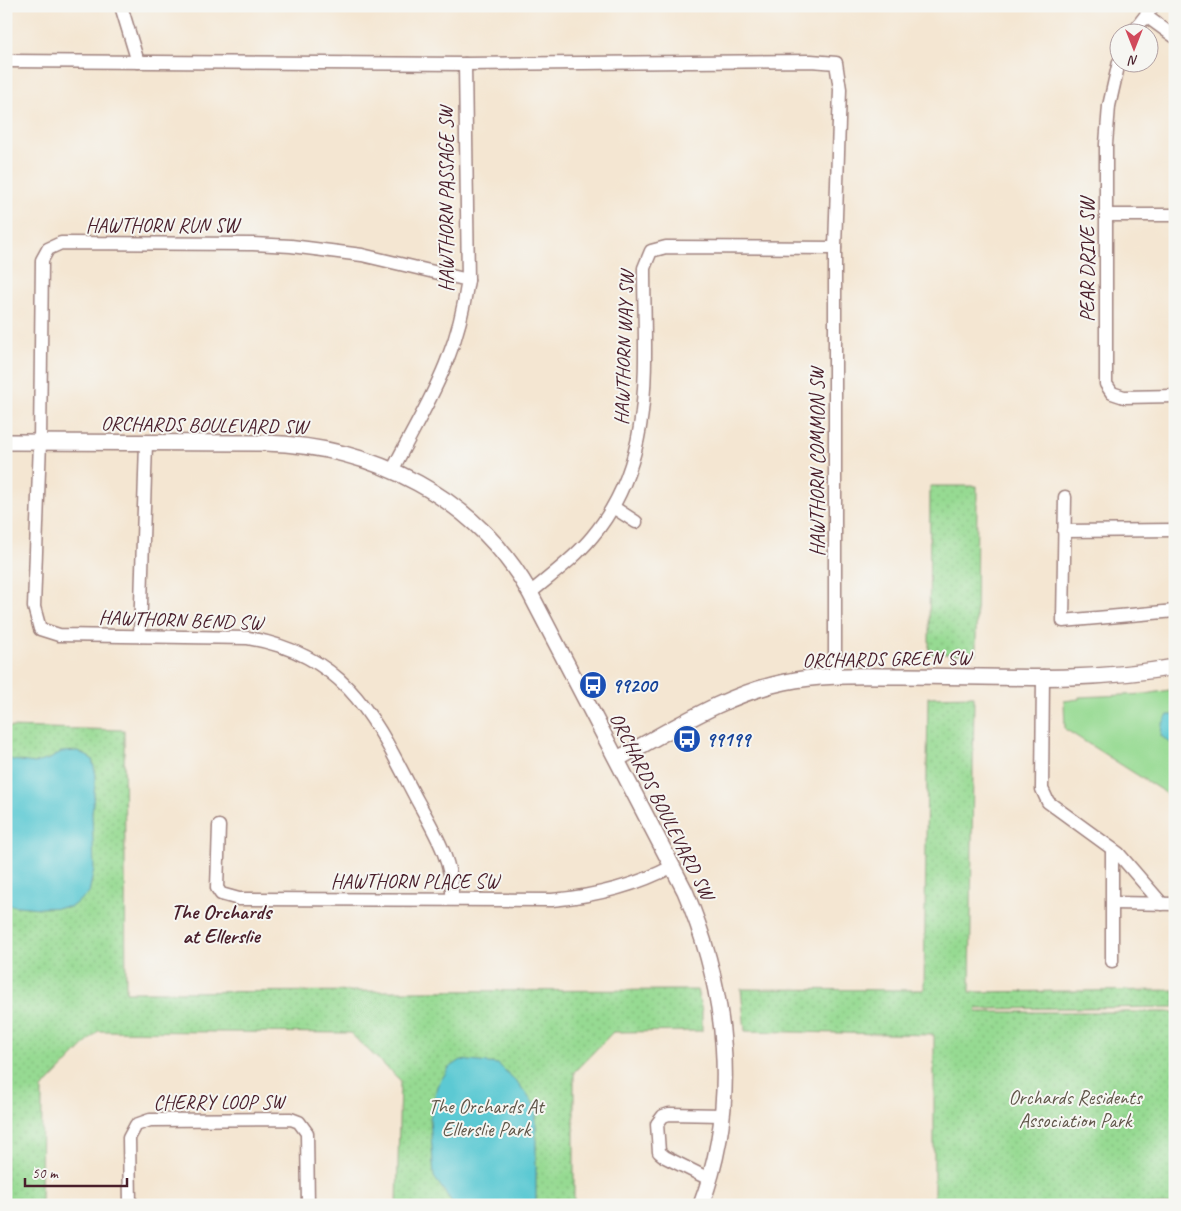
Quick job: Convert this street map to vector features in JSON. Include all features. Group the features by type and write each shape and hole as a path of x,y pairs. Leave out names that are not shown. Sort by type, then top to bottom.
{"street":[{"path":"121,6 138,62"},
{"path":"1142,22 1150,11 1175,37"},
{"path":"6,61 465,64"},
{"name":"HAWTHORN COMMON SW","path":"465,64 801,61 836,63 840,89 835,248 835,676"},
{"name":"HAWTHORN PASSAGE SW","path":"393,469 448,360 459,326 468,280 465,64"},
{"name":"PEAR DRIVE SW","path":"1117,72 1109,106 1106,144 1106,384 1112,393 1124,397 1175,396"},
{"path":"1106,215 1175,215"},
{"name":"HAWTHORN RUN SW","path":"40,442 42,260 44,254 52,246 61,243 253,244 291,246 362,255 468,280"},
{"name":"HAWTHORN WAY SW","path":"530,593 581,549 613,507 632,462 643,418 644,268 651,251 666,247 835,248"},
{"name":"ORCHARDS BOULEVARD SW","path":"6,442 294,444 349,454 393,469 440,495 466,515 505,558 530,593 692,907 716,985 725,1058 722,1115 709,1179 701,1205"},
{"name":"HAWTHORN BEND SW","path":"40,442 34,608 36,623 40,629 59,636 224,637 273,643 292,649 333,675 355,695 378,724 440,843 451,875 452,899"},
{"path":"140,636 146,443"},
{"path":"1065,497 1063,621 1175,611"},
{"path":"613,507 636,522"},
{"path":"1064,531 1175,530"},
{"name":"ORCHARDS GREEN SW","path":"617,759 720,705 756,690 784,682 835,676 1129,674 1175,667"},
{"path":"1043,676 1042,789 1048,802 1112,849 1168,904"},
{"name":"HAWTHORN PLACE SW","path":"219,826 216,882 221,894 239,899 552,900 583,897 620,889 672,866"},
{"path":"1112,849 1112,961"},
{"path":"1113,903 1168,904"},
{"path":"709,1179 658,1152 657,1124 663,1116 669,1114 722,1115"},
{"name":"CHERRY LOOP SW","path":"130,1205 130,1138 136,1125 150,1120 290,1119 299,1122 307,1134 308,1205"}],"green space":[{"path":"930,486 977,486 976,654 929,654"},
{"path":"1175,689 1175,804 1164,792 1065,729 1064,701 1079,699 1079,697 1146,694"},
{"name":"Orchards Residents Association Park","path":"974,696 970,992 1175,990 1175,1007 977,1009 976,1012 1175,1012 1175,1205 934,1205 934,1035 745,1031 741,989 924,990 928,697"},
{"name":"The Orchards At Ellerslie Park","path":"6,727 124,730 126,992 697,990 702,1011 702,1031 613,1032 574,1072 574,1202 579,1205 397,1205 400,1080 350,1033 98,1031 42,1089 41,1205 6,1205"}],"water":[{"path":"1168,715 1175,715 1175,746 1161,736 1162,725"},
{"path":"78,751 92,759 96,775 92,813 94,869 89,893 71,907 40,908 6,905 6,755 12,760 35,763 50,759 61,752"},
{"path":"461,1060 498,1064 518,1083 536,1107 536,1205 454,1205 434,1177 430,1119 437,1086 449,1068"}],"place":[{"name":"99200","path":"593,685"},
{"name":"99199","path":"687,739"}],"district":[{"name":"The Orchards at Ellerslie","path":"221,924"}]}
